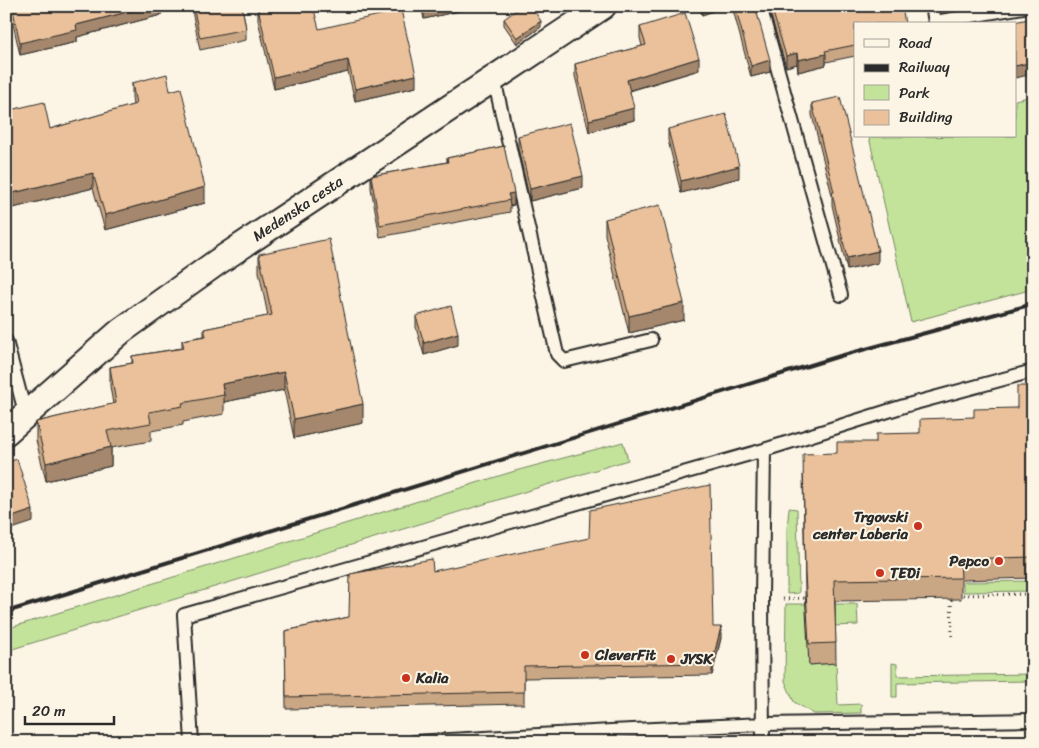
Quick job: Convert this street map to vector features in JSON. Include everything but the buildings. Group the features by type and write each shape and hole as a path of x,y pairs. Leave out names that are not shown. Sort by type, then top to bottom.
{"street":[{"name":"Medenska cesta","path":"6,432 121,330 216,263 602,6"}],"lane":[{"path":"760,6 841,295"},
{"path":"932,6 934,22 1029,6"},
{"path":"494,79 557,354 564,361 651,340"},
{"path":"6,341 26,416"},
{"path":"192,742 184,615 764,450 904,406 1033,371"},
{"path":"763,742 764,450"},
{"path":"414,742 611,730 763,724 1033,720"}],"path":[{"path":"951,586 952,638"},
{"path":"941,595 1033,594"},
{"path":"762,599 812,598"}],"green space":[{"path":"1033,96 1033,289 911,322 869,138 1016,138 1016,100"},
{"path":"623,442 628,460 6,651 6,629 515,471"},
{"path":"789,508 797,509 799,593 787,594 787,529"},
{"path":"1033,581 1033,591 963,592 963,582"},
{"path":"786,604 857,604 858,625 808,627 809,665 836,663 838,705 861,704 861,713 814,714 794,702 785,681"},
{"path":"892,663 897,664 897,676 1033,674 1033,681 897,683 897,697 892,697"}],"railway":[{"path":"6,612 840,356 1033,304"}],"place":[{"name":"Trgovski center Loberia","path":"918,526"},
{"name":"Pepco","path":"999,561"},
{"name":"TEDi","path":"880,573"},
{"name":"CleverFit","path":"585,655"},
{"name":"JYSK","path":"671,659"},
{"name":"Kalia","path":"406,678"}]}
